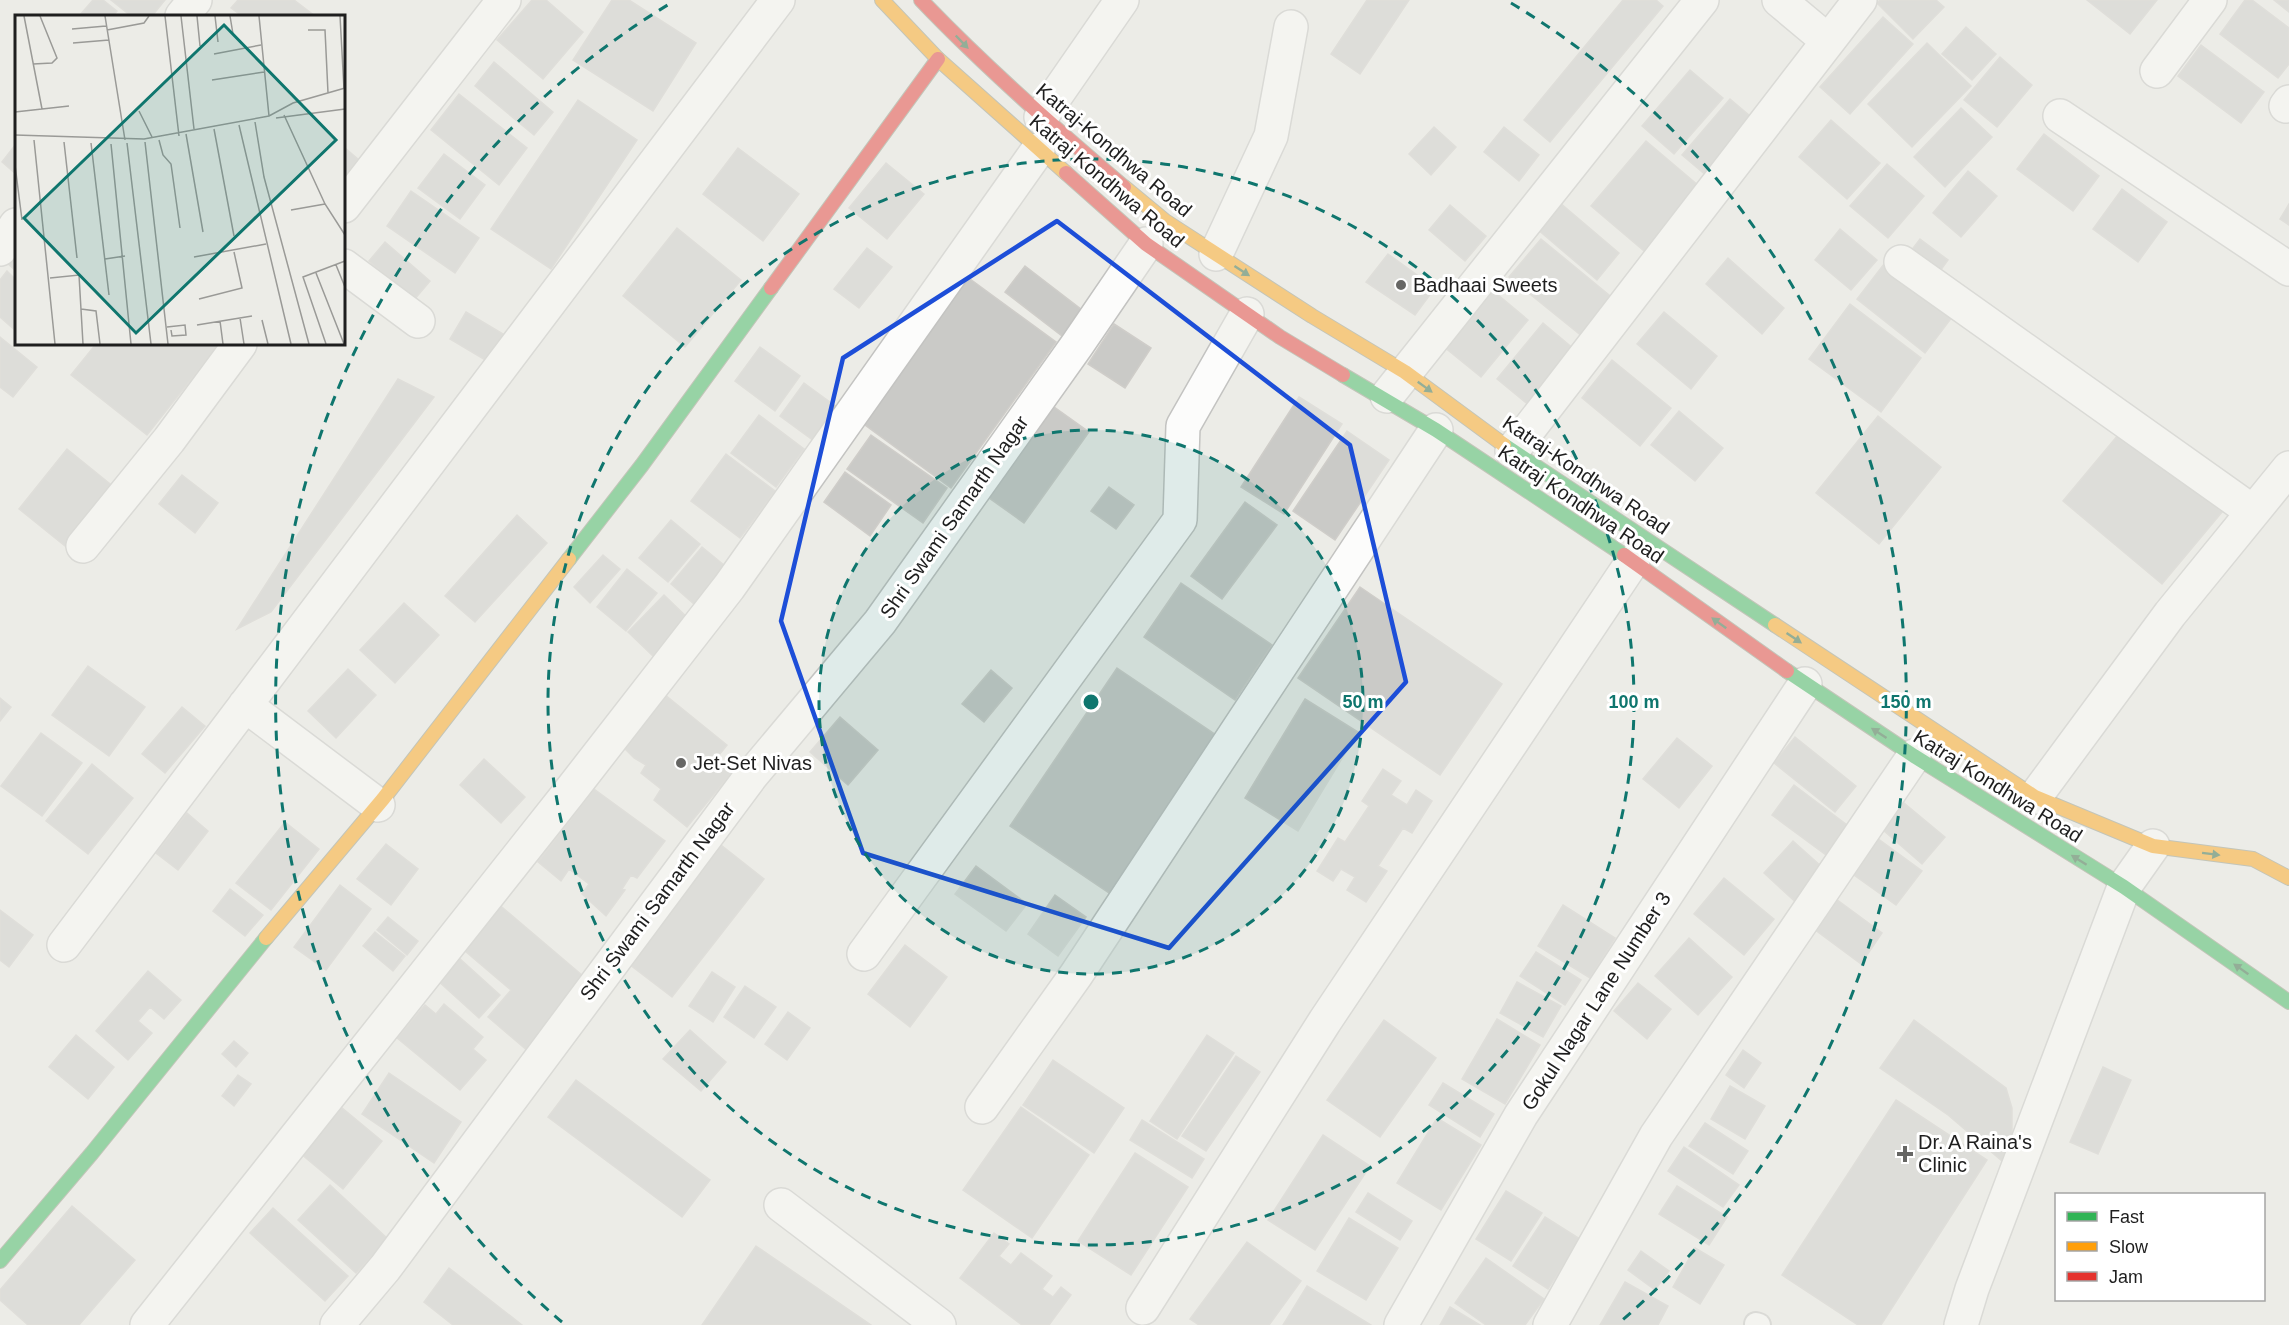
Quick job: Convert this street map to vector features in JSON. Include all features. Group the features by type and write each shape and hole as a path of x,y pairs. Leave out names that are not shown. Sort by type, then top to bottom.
{"main road":[{"name":"Katraj Kondhwa Road","path":"882,0 938,59 1146,244 1280,337 1436,430 1633,561 1805,684 1914,756 2124,887 2289,1002"},
{"name":"Katraj-Kondhwa Road","path":"921,0 1041,117 1165,221 1312,316 1405,372 1512,451 2035,797 2153,846 2253,859 2289,878"},
{"path":"0,1261 92,1153 237,972 378,805 642,465 938,59"}],"street":[{"path":"183,15 195,0"},
{"path":"345,205 504,0"},
{"path":"63,945 778,0"},
{"path":"1041,117 1122,0"},
{"path":"1384,399 1702,0"},
{"path":"1779,0 1828,41"},
{"path":"1512,451 1860,0"},
{"path":"2157,71 2210,0"},
{"path":"1216,254 1271,136 1292,27"},
{"path":"2061,116 2289,269"},
{"path":"147,1325 532,840 729,587 1038,150"},
{"path":"0,249 15,226"},
{"name":"Shri Swami Samarth Nagar","path":"337,1325 385,1268 751,776 880,622 1146,244"},
{"path":"1901,262 2253,512"},
{"path":"345,267 418,321"},
{"path":"864,954 1180,520 1183,426 1247,314"},
{"path":"83,546 170,440 239,345"},
{"path":"982,1107 1076,975 1436,430"},
{"path":"2035,797 2170,614 2289,468"},
{"path":"1143,1308 1325,1021 1633,561"},
{"name":"Gokul Nagar Lane Number 3","path":"1401,1325 1521,1115 1805,684"},
{"path":"245,705 378,805"},
{"path":"1550,1325 1656,1136 1914,756"},
{"path":"1961,1325 1972,1289 2124,887 2153,846"},
{"path":"781,1205 939,1325"}],"highlighted area":[{"path":"1057,221 1350,445 1406,682 1169,948 863,853 781,621 843,358"}],"building":[{"path":"93,0 103,0 117,11 114,15 80,15"},
{"path":"111,0 165,0 153,15 130,15"},
{"path":"238,0 294,0 314,15 241,15 231,8"},
{"path":"532,0 546,0 583,32 543,79 497,40"},
{"path":"612,0 629,0 696,43 653,111 573,60"},
{"path":"1367,0 1409,0 1360,74 1331,54"},
{"path":"1623,0 1656,0 1663,6 1550,142 1524,120"},
{"path":"1880,0 1936,0 1944,7 1913,39 1877,3"},
{"path":"2087,0 2157,0 2130,34"},
{"path":"2245,0 2252,0 2289,28 2289,64 2278,78 2220,34"},
{"path":"2274,0 2289,0 2289,12"},
{"path":"1883,17 1913,44 1850,114 1820,87"},
{"path":"1966,27 1996,54 1972,80 1942,54"},
{"path":"1927,43 1971,86 1912,147 1868,104"},
{"path":"2201,45 2264,92 2241,123 2178,76"},
{"path":"2000,57 2032,85 1997,127 1964,100"},
{"path":"494,62 553,112 534,135 475,86"},
{"path":"1690,70 1723,98 1674,154 1642,126"},
{"path":"459,94 527,148 499,185 431,130"},
{"path":"1730,99 1762,126 1714,182 1682,155"},
{"path":"578,100 637,140 551,269 491,229"},
{"path":"1961,108 1992,137 1945,187 1914,157"},
{"path":"1831,120 1880,163 1847,199 1799,157"},
{"path":"1434,127 1456,147 1431,175 1409,154"},
{"path":"1504,127 1539,155 1519,181 1484,152"},
{"path":"2044,134 2099,176 2073,211 2017,169"},
{"path":"1646,141 1705,191 1650,256 1591,206"},
{"path":"15,145 15,173 2,162"},
{"path":"345,148 358,159 345,177"},
{"path":"738,148 799,194 763,241 703,194"},
{"path":"444,154 485,185 460,219 418,188"},
{"path":"886,163 924,194 887,239 849,208"},
{"path":"1887,164 1924,196 1888,238 1850,206"},
{"path":"1968,171 1997,196 1961,237 1933,213"},
{"path":"2122,189 2167,222 2138,262 2093,229"},
{"path":"411,191 479,238 455,273 387,226"},
{"path":"1559,202 1619,253 1597,280 1537,229"},
{"path":"2289,204 2289,225 2280,219"},
{"path":"1450,205 1486,236 1465,261 1429,230"},
{"path":"677,228 741,280 685,347 623,296"},
{"path":"1840,229 1877,260 1851,290 1815,260"},
{"path":"1541,239 1614,299 1583,337 1509,277"},
{"path":"1920,239 1948,260 1933,281 1904,260"},
{"path":"385,242 430,281 414,300 369,261"},
{"path":"867,248 892,267 859,308 834,289"},
{"path":"15,253 15,270 7,263"},
{"name":"Badhaai Sweets","path":"1388,254 1435,288 1415,315 1366,282"},
{"path":"1891,255 1959,308 1925,353 1857,299"},
{"path":"1728,258 1784,308 1762,334 1706,284"},
{"path":"1025,266 1082,310 1062,336 1005,292"},
{"path":"7,271 15,279 15,330 0,317 0,280"},
{"path":"966,276 1056,342 951,488 861,422"},
{"path":"1491,289 1528,320 1481,377 1444,347"},
{"path":"1850,304 1921,358 1881,412 1809,359"},
{"path":"466,312 513,340 497,367 450,339"},
{"path":"1664,312 1717,356 1691,389 1637,344"},
{"path":"1543,323 1580,354 1535,410 1497,379"},
{"path":"1114,324 1151,348 1125,388 1088,364"},
{"path":"0,337 37,367 13,397 0,387"},
{"path":"95,345 218,345 147,435 71,375"},
{"path":"760,347 800,376 775,411 735,381"},
{"path":"1612,360 1671,408 1640,446 1582,398"},
{"path":"398,379 434,397 271,612 237,629"},
{"path":"804,383 838,408 814,441 780,416"},
{"path":"1299,397 1342,424 1284,514 1241,487"},
{"path":"1050,404 1089,432 1024,523 985,495"},
{"path":"1679,411 1723,448 1695,481 1651,445"},
{"path":"759,415 804,449 776,487 731,453"},
{"path":"1878,416 1941,467 1879,544 1816,493"},
{"path":"2123,429 2222,512 2162,584 2063,501"},
{"path":"1347,431 1389,460 1335,540 1293,511"},
{"path":"871,435 947,488 923,523 847,469"},
{"path":"67,449 114,487 65,546 19,509"},
{"path":"726,454 775,491 740,538 691,501"},
{"path":"845,472 891,505 870,536 824,502"},
{"path":"182,475 218,503 195,533 159,504"},
{"path":"1109,487 1134,505 1116,529 1091,511"},
{"path":"1245,502 1277,525 1222,599 1191,576"},
{"path":"517,515 547,543 475,622 445,596"},
{"path":"671,520 700,544 668,582 639,558"},
{"path":"702,547 735,574 703,612 671,584"},
{"path":"603,555 620,569 590,603 574,587"},
{"path":"627,569 657,593 626,631 597,607"},
{"path":"1181,583 1272,645 1235,700 1144,637"},
{"path":"1360,587 1502,684 1440,775 1298,678"},
{"path":"664,595 691,621 656,659 628,632"},
{"path":"404,603 439,635 395,683 360,650"},
{"path":"88,666 145,707 109,756 52,715"},
{"path":"1117,668 1219,737 1112,895 1010,826"},
{"path":"348,669 376,695 336,738 308,711"},
{"path":"991,670 1012,688 984,722 962,704"},
{"name":"Jet-Set Nivas","path":"664,694 727,745 715,760 733,771 687,827 654,800 661,789 641,773 646,765 634,758 622,746"},
{"path":"0,698 11,707 0,721"},
{"path":"1305,699 1358,732 1298,831 1245,798"},
{"path":"182,707 205,726 165,773 142,754"},
{"path":"840,717 878,750 848,785 810,752"},
{"path":"41,733 82,763 42,816 1,786"},
{"path":"1795,737 1856,786 1835,812 1774,763"},
{"path":"1677,738 1712,766 1679,808 1643,779"},
{"path":"484,759 525,797 501,823 460,785"},
{"path":"92,764 133,798 88,854 46,821"},
{"path":"1383,769 1401,781 1391,795 1407,805 1416,790 1432,801 1412,833 1403,828 1378,866 1387,871 1366,902 1347,890 1355,877 1341,869 1333,881 1317,871 1338,838 1345,842 1369,806 1362,801"},
{"path":"1794,785 1847,825 1826,855 1772,815"},
{"path":"594,789 665,841 637,878 631,875 622,889 625,890 606,916 582,894 589,884 569,869 561,881 538,862"},
{"path":"1898,798 1945,837 1922,864 1876,824"},
{"path":"187,813 208,831 178,870 156,853"},
{"path":"285,822 319,849 271,910 236,883"},
{"path":"1873,835 1922,871 1896,905 1847,870"},
{"path":"1793,841 1831,875 1801,907 1764,873"},
{"path":"386,844 418,869 391,905 357,879"},
{"path":"721,845 764,879 672,997 629,964"},
{"path":"976,866 1027,904 1006,931 955,894"},
{"path":"1724,878 1774,919 1744,955 1694,914"},
{"path":"340,885 371,909 326,970 294,947"},
{"path":"230,889 263,915 245,936 213,911"},
{"path":"1055,895 1086,917 1058,956 1028,934"},
{"path":"1836,899 1882,933 1861,964 1814,929"},
{"path":"496,902 589,981 529,1052 488,1017 511,990 459,946"},
{"path":"1563,905 1615,938 1590,978 1538,946"},
{"path":"0,910 33,935 9,967 0,960"},
{"path":"388,917 418,941 407,955 377,930"},
{"path":"375,932 405,956 393,971 363,946"},
{"path":"1689,938 1732,977 1698,1015 1655,976"},
{"path":"905,945 947,977 910,1027 868,994"},
{"path":"1536,952 1581,980 1565,1005 1520,976"},
{"path":"458,957 500,995 479,1018 437,980"},
{"path":"148,971 181,1000 164,1019 150,1007 138,1021 152,1033 128,1060 96,1031"},
{"path":"712,972 735,987 713,1022 689,1006"},
{"path":"1517,982 1561,1006 1543,1037 1500,1013"},
{"path":"1638,983 1671,1009 1647,1039 1614,1011"},
{"path":"745,986 776,1007 754,1038 724,1017"},
{"path":"444,1004 483,1037 473,1049 486,1060 460,1090 397,1038 425,1005 436,1014"},
{"path":"788,1012 810,1028 787,1060 765,1044"},
{"path":"1497,1019 1540,1045 1505,1104 1462,1079"},
{"path":"1384,1020 1436,1058 1380,1137 1327,1100"},
{"path":"1914,1020 2006,1088 2012,1108 2012,1138 2002,1161 1948,1115 1880,1068"},
{"path":"690,1030 726,1062 701,1091 663,1059"},
{"path":"76,1035 114,1067 88,1099 49,1067"},
{"path":"1207,1035 1234,1053 1177,1139 1150,1121"},
{"path":"234,1041 248,1053 236,1067 222,1054"},
{"path":"1743,1050 1761,1063 1744,1088 1726,1075"},
{"path":"1236,1056 1260,1072 1206,1151 1182,1136"},
{"path":"1053,1060 1124,1108 1094,1153 1023,1105"},
{"path":"2103,1067 2131,1080 2098,1154 2070,1142"},
{"path":"389,1073 461,1122 434,1163 362,1114"},
{"path":"238,1075 251,1084 234,1106 222,1096"},
{"path":"576,1080 710,1180 682,1217 548,1117"},
{"path":"1443,1083 1494,1114 1480,1137 1429,1105"},
{"path":"1730,1086 1765,1106 1745,1139 1711,1119"},
{"path":"1896,1100 1987,1160 1881,1325 1858,1325 1782,1275"},
{"path":"341,1107 382,1141 343,1189 301,1154"},
{"path":"1021,1107 1089,1155 1032,1238 963,1190"},
{"path":"1437,1118 1481,1145 1441,1210 1397,1183"},
{"path":"1142,1120 1204,1159 1192,1178 1130,1140"},
{"path":"1705,1123 1748,1151 1733,1174 1689,1146"},
{"path":"1323,1135 1370,1166 1315,1250 1268,1220"},
{"path":"1684,1147 1739,1185 1723,1207 1668,1171"},
{"path":"1135,1153 1188,1187 1131,1275 1078,1241"},
{"path":"330,1185 388,1239 356,1273 298,1220"},
{"path":"1677,1186 1727,1217 1709,1245 1659,1214"},
{"path":"1506,1191 1542,1213 1511,1261 1476,1239"},
{"path":"1368,1193 1412,1221 1400,1240 1356,1212"},
{"path":"72,1206 135,1260 79,1325 28,1325 0,1300 0,1290"},
{"path":"273,1208 348,1276 325,1301 250,1233"},
{"path":"1545,1217 1580,1239 1548,1289 1513,1266"},
{"path":"1349,1218 1398,1248 1366,1300 1317,1271"},
{"path":"994,1233 1009,1244 999,1256 1011,1265 1021,1253 1052,1276 1042,1289 1053,1297 1061,1287 1071,1295 1049,1325 1022,1325 960,1278"},
{"path":"1247,1242 1301,1281 1269,1325 1199,1325 1190,1319"},
{"path":"756,1246 871,1325 702,1325"},
{"path":"1695,1248 1724,1265 1700,1304 1673,1287"},
{"path":"1641,1251 1669,1271 1655,1290 1628,1270"},
{"path":"1486,1258 1544,1299 1525,1325 1486,1325 1455,1303"},
{"path":"449,1268 522,1325 453,1325 424,1302"},
{"path":"1625,1282 1668,1306 1658,1325 1600,1325"},
{"path":"1307,1286 1371,1325 1283,1325"},
{"path":"1450,1307 1480,1325 1440,1325"}],"traffic: fast":[{"path":"569,559 642,465 771,288"},
{"path":"1343,375 1436,430 1624,555"},
{"path":"1504,445 1775,625"},
{"path":"1787,671 1914,756 2124,887 2289,1002"},
{"path":"0,1261 92,1153 266,938"}],"traffic: slow":[{"path":"882,0 938,59 1066,173"},
{"path":"1124,187 1165,221 1312,316 1405,372 1504,445"},
{"path":"266,938 383,799 569,559"},
{"path":"1775,625 2035,797 2153,846 2253,859 2289,878"}],"traffic: jam":[{"path":"921,0 1020,96 1124,187"},
{"path":"771,288 938,59"},
{"path":"1066,173 1146,244 1280,337 1343,375"},
{"path":"1624,555 1787,671"}],"place":[{"name":"Badhaai Sweets","path":"1401,285"},
{"name":"Jet-Set Nivas","path":"681,763"},
{"name":"Dr. A Raina's Clinic","path":"1905,1154"}]}
